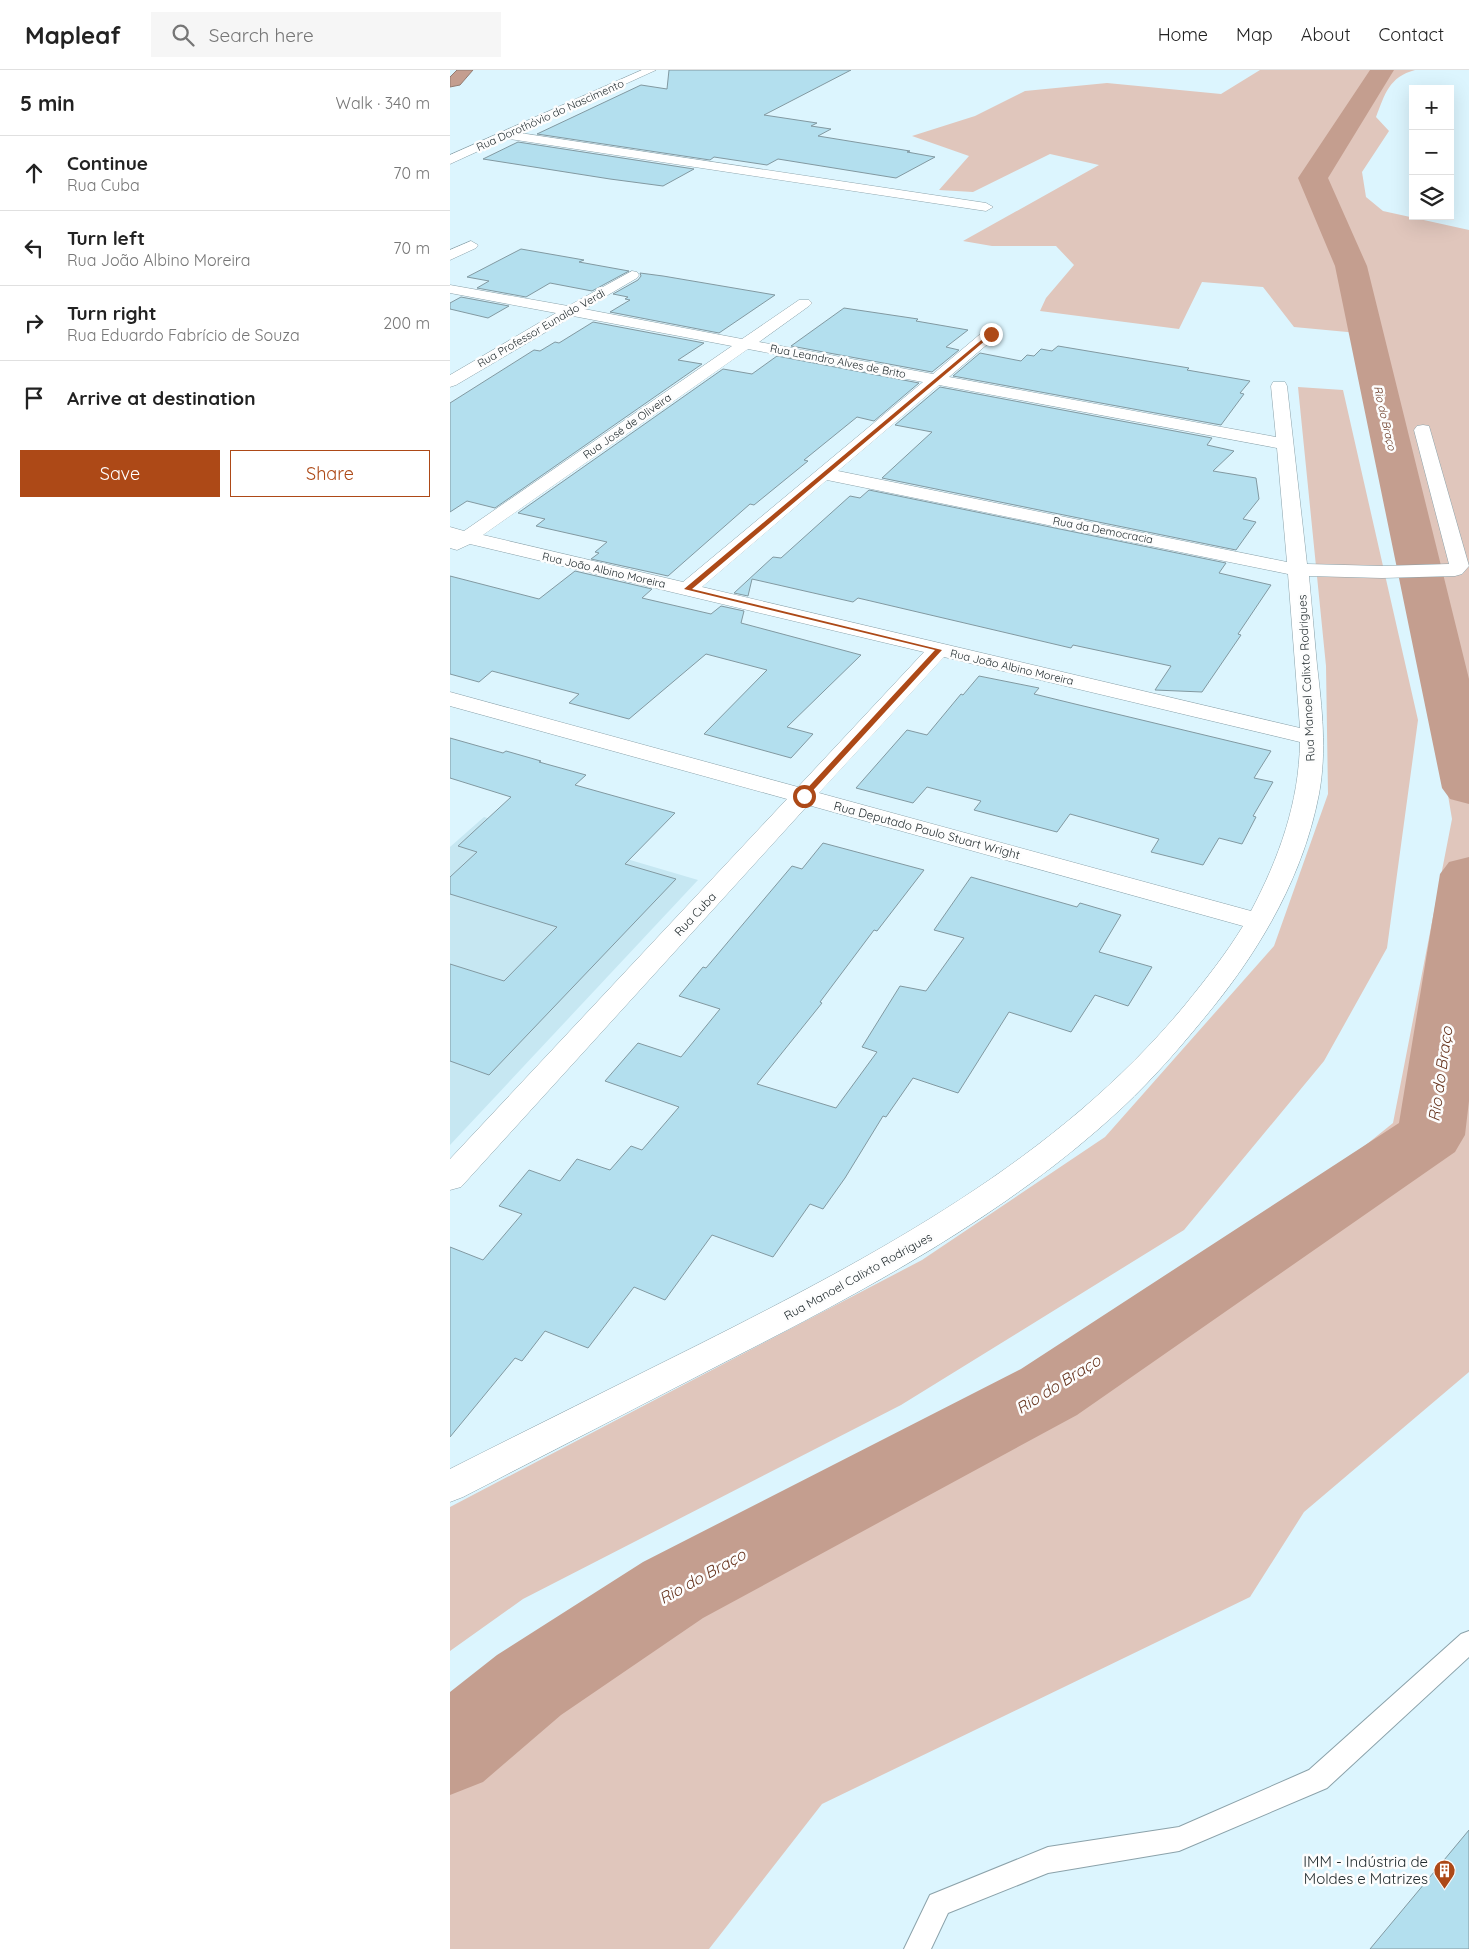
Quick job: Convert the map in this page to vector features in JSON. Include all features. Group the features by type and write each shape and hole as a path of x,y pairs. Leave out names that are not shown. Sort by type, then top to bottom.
{"street":[{"name":"Rua Dorothóvio do Nascimento","path":"450,160 651,70"},
{"path":"507,135 986,207"},
{"path":"450,256 471,245"},
{"name":"Rua Professor Eunaldo Verdi","path":"450,382 632,275"},
{"name":"Rua Leandro Alves de Brito","path":"450,290 1285,444"},
{"name":"Rua José de Oliveira","path":"450,549 459,535 804,303"},
{"path":"687,589 991,334"},
{"name":"Rua Manoel Calixto Rodrigues","path":"450,1486 781,1319 884,1264 957,1219 1026,1170 1099,1112 1149,1064 1211,993 1258,922 1278,881 1297,833 1307,796 1311,769 1312,738 1299,570 1280,386"},
{"name":"Rua da Democracia","path":"825,474 1299,570 1382,572 1442,572 1455,570 1459,566 1423,430"},
{"name":"Rua João Albino Moreira","path":"459,535 1312,738"},
{"name":"Rua Cuba","path":"450,1179 939,650"},
{"name":"Rua Deputado Paulo Stuart Wright","path":"450,699 1258,922"}],"lane":[{"path":"917,1949 939,1904 1048,1860 1179,1839 1318,1779 1469,1642"}],"shaded area":[{"path":"457,70 473,70 460,85 450,87 450,77"},
{"path":"1260,70 1415,70 1399,77 1394,82 1385,94 1379,109 1376,117 1389,131 1362,172 1366,197 1383,211 1409,217 1409,220 1424,220 1469,230 1469,1372 1304,1512 1250,1597 822,1804 709,1949 450,1949 450,1703 830,1476 944,1420 1310,1190 1393,1123 1452,819 1422,641 1370,407 1358,333 1294,327 1263,287 1202,282 1179,329 1040,311 1046,298 1074,265 1056,246 992,246 963,241 1099,165 1050,154 973,192 939,190 969,156 912,136 975,116 1025,91 1107,83 1221,94"},
{"path":"1298,387 1343,390 1418,720 1387,948 1324,1061 1184,1230 901,1405 523,1599 450,1651 450,1507 922,1260 1105,1137 1274,946 1328,794 1326,666"},
{"path":"484,817 698,880 450,1145 450,847"}],"building":[{"path":"669,70 851,70 764,115 817,123 811,126 831,129 818,136 935,157 896,178 778,159 767,165 714,157 710,160 537,134 641,85 667,89"},
{"path":"518,142 694,169 663,186 483,159"},
{"path":"521,249 584,260 579,262 629,271 592,291 550,283 526,297 477,288 489,281 467,277"},
{"path":"640,273 775,295 719,333 610,312 630,300 625,299 628,297 613,294 638,280 641,276"},
{"path":"461,297 509,306 488,318 450,309 450,303"},
{"path":"844,308 918,319 916,321 968,330 946,347 959,350 932,372 791,346"},
{"path":"593,322 704,343 678,360 702,364 495,508 467,501 450,512 450,403 534,350 540,351 555,342 559,343"},
{"path":"1058,346 1189,368 1187,370 1250,381 1240,393 1244,394 1221,425 953,376 980,353 1021,361 1027,355 1034,356 1041,349 1052,351"},
{"path":"777,356 919,383 874,421 857,417 804,460 808,461 754,505 750,504 668,576 591,559 599,553 595,552 607,542 536,526 545,519 518,513 723,369 752,374"},
{"path":"940,387 1212,438 1207,445 1234,451 1213,471 1256,478 1259,499 1243,519 1256,522 1236,550 882,478 932,432 895,425"},
{"path":"869,490 1226,563 1219,573 1271,585 1238,634 1241,635 1202,692 1155,690 1171,666 1073,645 1071,648 858,598 853,602 752,579 748,596 734,593 773,557 781,558 850,496 860,498"},
{"path":"575,571 652,589 642,598 711,614 721,606 744,611 741,623 861,655 787,727 813,734 791,758 704,734 767,670 706,654 629,719 569,703 579,694 492,671 479,682 450,674 450,576 539,599"},
{"path":"979,676 1039,688 1034,694 1271,751 1254,778 1273,782 1253,816 1256,817 1242,844 1219,838 1203,865 1151,852 1159,839 1070,814 1057,832 974,810 981,801 927,787 913,803 856,788 907,730 927,735 961,694 963,695"},
{"path":"450,738 503,753 506,751 586,775 575,785 675,813 625,864 676,879 489,1075 450,1061 450,964 504,981 557,927 450,894 450,877 477,852 458,846 511,797 450,778"},
{"path":"823,843 924,870 877,931 874,930 820,1002 822,1003 757,1084 836,1108 877,1052 862,1047 900,986 926,991 964,938 934,930 971,877 1077,907 1080,903 1121,915 1099,952 1152,967 1128,1006 1095,995 1071,1032 1009,1012 958,1093 913,1078 886,1117 883,1116 845,1178 823,1209 810,1204 773,1257 712,1235 665,1300 634,1287 588,1348 545,1331 522,1361 515,1358 450,1437 450,1247 483,1260 522,1214 499,1206 529,1170 560,1181 577,1159 610,1170 631,1146 642,1150 679,1107 605,1081 638,1043 681,1057 720,1009 679,996 703,967 706,968 792,866 802,869"},
{"name":"IMM - Indústria de Moldes e Matrizes","path":"1469,1830 1469,1949 1370,1949"}],"waterway":[{"name":"Rio do Braço","path":"1382,70 1313,178 1351,266 1469,788"},
{"name":"Rio do Braço","path":"450,1750 529,1685 673,1590 1049,1392 1431,1135 1469,874"}],"place":[{"name":"IMM - Indústria de Moldes e Matrizes","path":"1444,1889"}],"route":[{"path":"804,796 939,650 687,589 991,334"}]}
